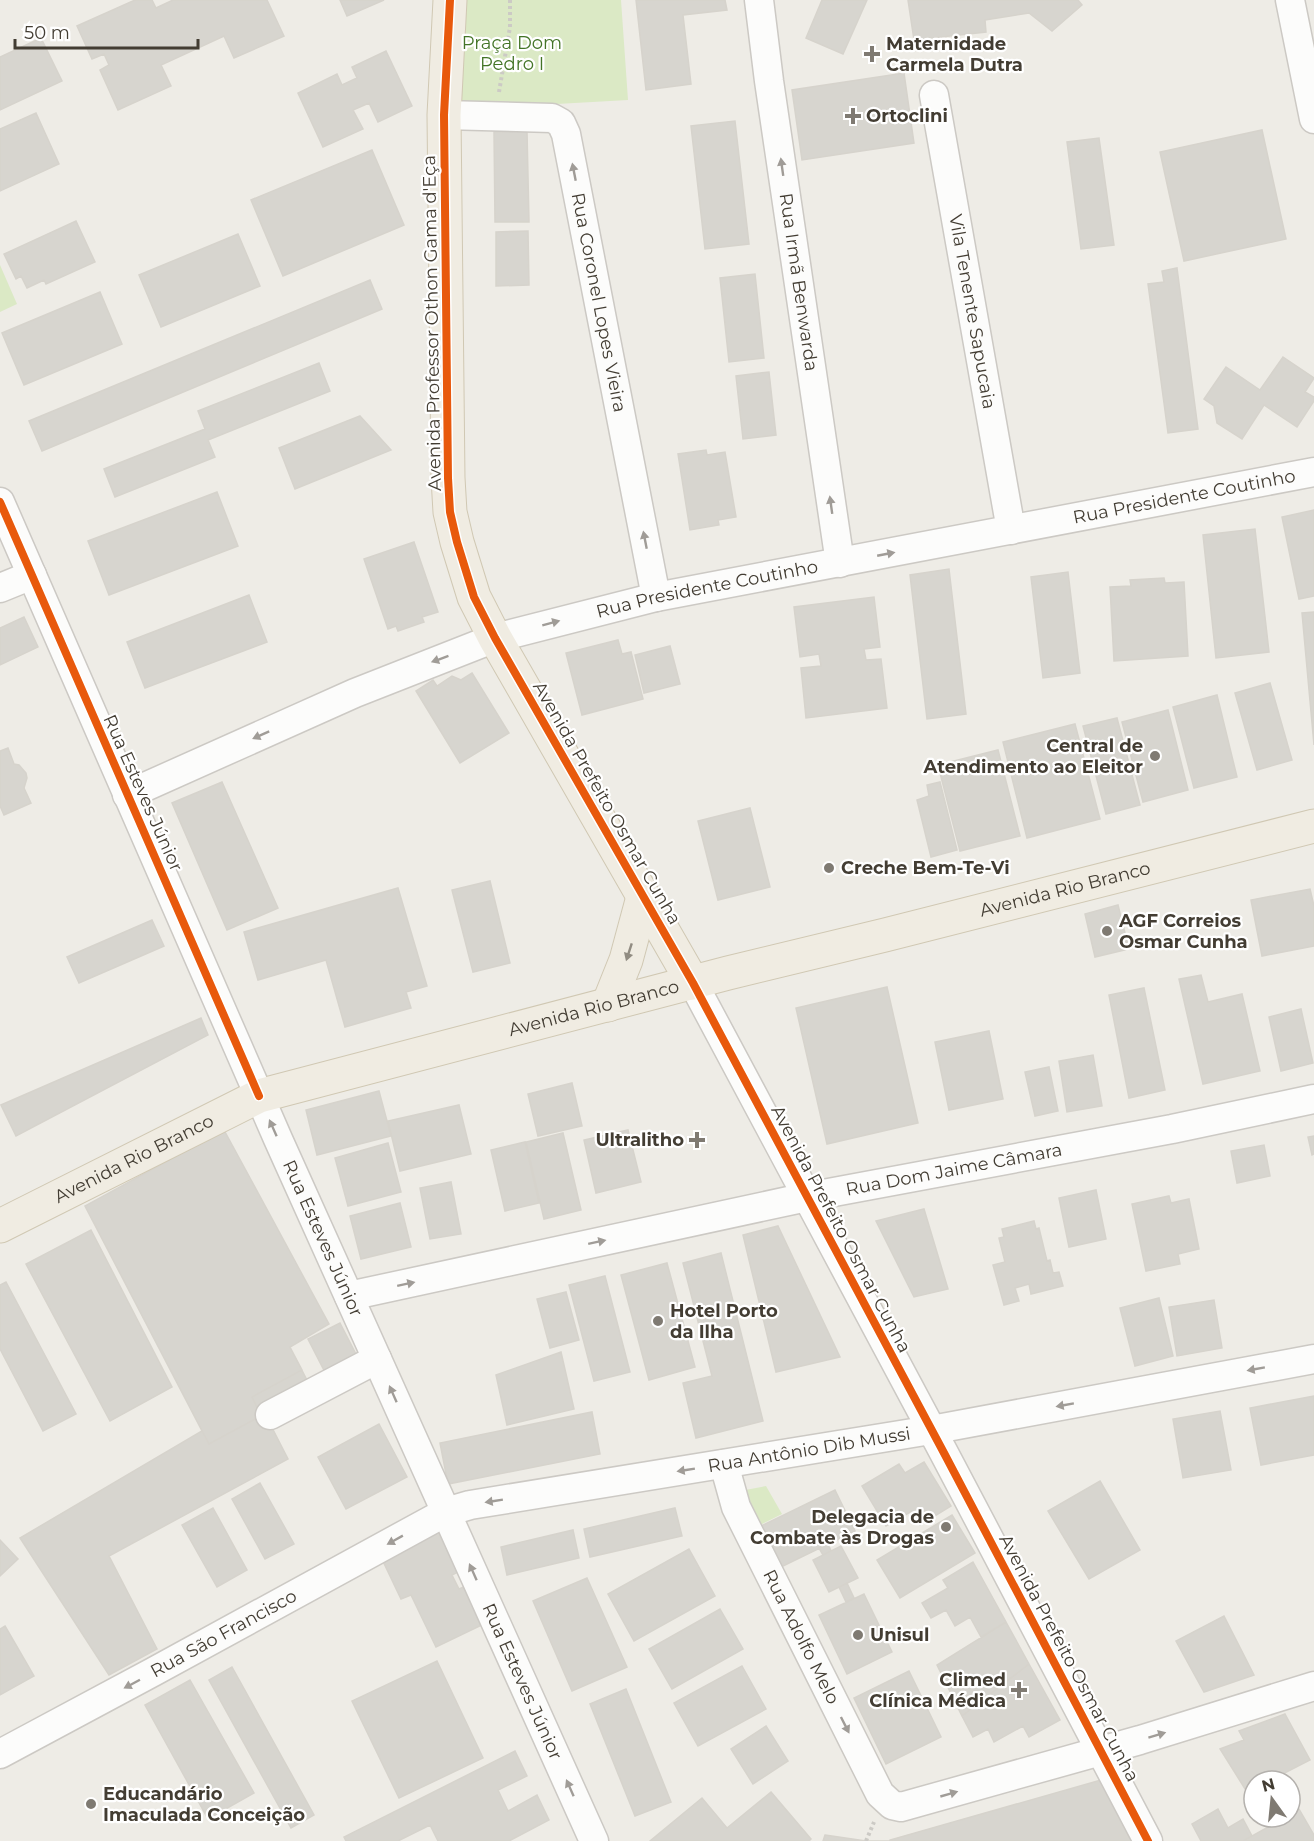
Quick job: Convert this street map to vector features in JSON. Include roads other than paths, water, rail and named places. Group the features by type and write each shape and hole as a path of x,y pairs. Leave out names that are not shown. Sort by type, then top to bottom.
{"main road":[{"name":"Avenida Professor Othon Gama d'Eça","path":"450,0 444,116 446,441 450,512 474,597 495,638"},
{"name":"Avenida Prefeito Osmar Cunha","path":"495,638 693,983"},
{"name":"Avenida Rio Branco","path":"0,1226 259,1096 693,983 1314,826"},
{"path":"608,1005 626,960 644,897"}],"street":[{"name":"Rua Irmã Benwarda","path":"759,0 840,563"},
{"path":"1290,0 1312,101"},
{"name":"Vila Tenente Sapucaia","path":"934,95 1011,530"},
{"name":"Rua Coronel Lopes Vieira","path":"444,116 552,118 561,123 566,135 656,597"},
{"name":"Rua Presidente Coutinho","path":"127,795 355,693 495,638 656,597 1314,472"},
{"name":"Rua Esteves Júnior","path":"0,502 259,1096 594,1841"},
{"path":"0,588 32,575"},
{"name":"Avenida Prefeito Osmar Cunha","path":"693,983 1148,1841"},
{"name":"Rua Dom Jaime Câmara","path":"349,1296 807,1197 1172,1130 1314,1099"},
{"path":"270,1415 377,1359"},
{"name":"Rua Antônio Dib Mussi","path":"446,1512 470,1504 931,1430 1314,1359"},
{"name":"Rua Adolfo Melo","path":"724,1464 735,1507 880,1794 885,1810 1101,1751"},
{"name":"Rua São Francisco","path":"0,1754 446,1512"},
{"path":"1101,1751 1314,1686"}],"place":[{"name":"Maternidade Carmela Dutra","path":"872,54"},
{"name":"Ortoclini","path":"853,116"},
{"name":"Central de Atendimento ao Eleitor","path":"1155,756"},
{"name":"Creche Bem-Te-Vi","path":"829,868"},
{"name":"AGF Correios Osmar Cunha","path":"1107,931"},
{"name":"Ultralitho","path":"697,1140"},
{"name":"Hotel Porto da Ilha","path":"658,1321"},
{"name":"Delegacia de Combate às Drogas","path":"946,1527"},
{"name":"Unisul","path":"858,1635"},
{"name":"Climed Clínica Médica","path":"1019,1690"},
{"name":"Educandário Imaculada Conceição","path":"91,1804"}],"park label":[{"name":"Praça Dom Pedro I","path":"512,53"}]}
